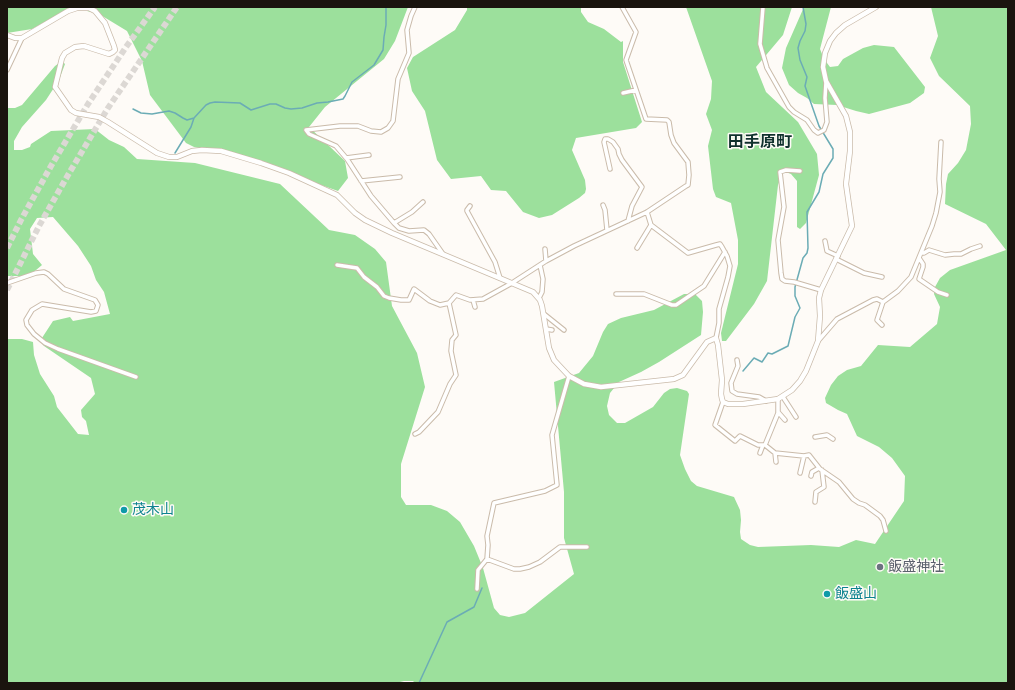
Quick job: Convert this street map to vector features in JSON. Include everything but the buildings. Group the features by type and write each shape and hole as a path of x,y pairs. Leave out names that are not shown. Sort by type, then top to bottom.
{"street":[{"path":"415,7 411,16 408,30 409,53 398,79 393,121 388,128 380,132 371,131 358,126 340,126 306,130 309,134 336,146 346,158 371,196 398,228 409,231 424,230 443,254"},
{"path":"337,265 357,268 364,277 377,287 384,296 401,300 411,299 413,290 416,289 425,298 440,305 449,303 456,295 467,300 486,298 540,264 589,238 647,212 686,186 688,184 689,166 686,158 674,143 669,122 667,120 646,119 626,60 636,32 622,7"},
{"path":"763,7 760,44 771,77 789,108 807,120 817,133 822,131 827,122 824,66 825,54 830,41 844,25 876,7"},
{"path":"7,35 15,38 22,38 68,11 83,8 89,8 95,11 105,22 115,50 109,54 84,46 75,47 65,53 62,58 55,88 71,110 76,113 99,117 157,153 169,157 177,157 192,151 221,151 282,170 337,195 355,213 365,220 392,233 534,292 539,298 544,314 549,348 554,360 569,376 584,384 601,387 674,379 682,375 707,342 716,338"},
{"path":"7,70 22,38"},
{"path":"724,402 732,404 766,402 780,398 796,386 803,376 818,341 820,316 819,298 821,290 852,226 846,184 850,151 850,132 846,116 826,81"},
{"path":"623,94 636,90"},
{"path":"610,169 604,142 605,139 612,142 618,149 622,160 642,187 632,206 628,221"},
{"path":"882,325 877,320 883,302 898,291 911,277 932,226 940,192 939,179 941,142"},
{"path":"346,158 369,155"},
{"path":"800,171 783,170 779,175 784,207 778,240 779,264 783,280 786,282 796,282 821,290"},
{"path":"361,181 400,177"},
{"path":"394,223 412,212 423,202"},
{"path":"603,205 608,230"},
{"path":"470,206 467,211 495,262 500,278"},
{"path":"647,212 651,225 688,253 720,244 725,252 730,266 719,309 719,323 716,338 722,380 721,394 724,402 715,425 735,441 740,436 752,442 764,445 775,453 804,456 809,455 821,469 839,482 853,499 865,505 880,516 883,520 886,532"},
{"path":"637,248 651,225"},
{"path":"825,241 827,251 864,273 882,277"},
{"path":"922,252 924,253 929,250 945,255 961,254 980,246"},
{"path":"546,249 546,261"},
{"path":"616,294 644,294 672,305 676,304 704,286 725,252"},
{"path":"919,258 923,264 919,279 938,292 947,295"},
{"path":"539,298 542,292 540,264"},
{"path":"7,283 36,273 44,272 64,289 95,300 98,305 96,311 91,312 42,304 32,310 26,320 27,325 34,334 58,349 82,359 136,377"},
{"path":"818,341 837,319 873,300 877,299 883,302"},
{"path":"473,300 474,307"},
{"path":"415,434 419,432 438,412 450,384 456,375 451,351 452,340 456,335 449,303"},
{"path":"544,314 564,330"},
{"path":"559,327 562,323"},
{"path":"546,329 552,330"},
{"path":"737,360 738,366 732,383 732,391 737,394 759,397 766,400 766,402"},
{"path":"477,588 478,570 487,560 487,536 494,503 545,491 557,485 552,435 569,376"},
{"path":"760,453 778,412 780,398"},
{"path":"780,398 796,417"},
{"path":"778,412 785,420"},
{"path":"814,437 827,435 833,439"},
{"path":"775,453 776,462"},
{"path":"800,473 804,456"},
{"path":"811,476 812,472 821,469"},
{"path":"815,502 816,492 824,487 821,469"},
{"path":"487,560 514,569 520,569 530,567 540,562 560,547 587,547"}],"green space":[{"path":"7,7 408,7 395,41 384,59 325,107 309,127 345,161 348,178 338,191 236,155 194,147 186,143 150,95 142,61 127,31 99,14 83,10 67,10 32,29 7,33"},
{"path":"467,7 581,7 581,12 588,22 604,29 621,42 623,41 623,62 642,122 636,128 576,138 572,150 585,180 585,193 552,215 539,218 523,212 506,191 491,190 481,176 451,179 437,160 425,111 412,91 407,68 413,57 455,30 467,10"},
{"path":"686,7 792,7 783,35 756,67 766,92 798,122 817,154 819,175 806,223 800,229 797,227 797,181 791,174 783,171 778,185 767,281 754,304 726,341 722,341 721,333 738,264 738,240 731,203 716,197 713,189 708,146 712,130 706,114 711,99 712,81"},
{"path":"804,7 831,7 820,49 824,59 830,67 838,66 843,59 863,48 874,45 894,47 925,87 924,93 910,103 869,114 837,105 814,104 798,93 789,85 782,68 786,48"},
{"path":"931,7 1008,7 1008,683 415,683 413,681 404,681 396,683 7,683 7,339 22,339 33,342 34,355 40,374 54,396 57,407 78,434 89,435 86,421 82,417 81,410 95,394 91,378 44,346 40,341 53,321 70,317 73,321 110,314 104,292 96,280 91,266 78,246 53,217 37,218 30,229 33,254 42,265 29,276 7,276 7,108 15,108 22,105 55,66 62,61 65,64 59,80 46,100 22,127 14,141 14,150 22,150 30,147 31,144 51,131 95,129 109,140 124,147 137,159 195,163 280,184 329,230 355,235 375,249 386,262 392,306 417,353 425,387 401,464 401,497 406,505 431,505 447,511 460,522 474,546 483,568 494,608 500,615 509,617 525,613 574,574 564,538 564,492 554,382 579,373 593,356 608,324 621,318 654,310 684,294 695,294 702,301 703,312 701,335 659,362 619,382 610,393 607,406 609,415 617,423 625,423 653,407 664,393 670,389 677,388 687,391 689,394 680,455 685,469 691,481 697,486 734,497 740,510 741,539 750,545 758,547 811,545 839,547 856,540 875,544 904,501 905,476 892,458 879,447 857,436 847,414 826,403 825,398 831,385 838,376 847,370 861,366 878,345 910,347 937,324 940,307 934,294 935,287 940,278 950,270 1006,250 986,224 945,204 948,174 958,163 966,150 971,124 970,106 939,76 930,58 938,36"}],"waterway":[{"path":"175,153 191,127 194,118 206,105 210,103 240,103 251,110 270,104 276,104 291,109 343,99 352,82 374,65 383,50 386,25 386,7"},
{"path":"743,371 754,358 762,362 768,353 772,354 788,346 795,317 800,308 795,296 795,287 803,258 807,253 808,248 807,212 819,192 823,174 833,158 833,149 819,126 805,86 807,77 800,60 798,48 805,31 806,24 803,7"},
{"path":"133,109 141,113 152,114 169,111 187,120 194,118"},
{"path":"419,683 447,622 474,607 482,588"}],"tunnel":[{"path":"7,248 51,166 88,104 155,7"},
{"path":"7,290 39,226 108,108 177,7"}],"place":[{"name":"茂木山","path":"124,510"},
{"name":"飯盛神社","path":"880,567"},
{"name":"飯盛山","path":"827,594"}],"district":[{"name":"田手原町","path":"760,142"}]}
